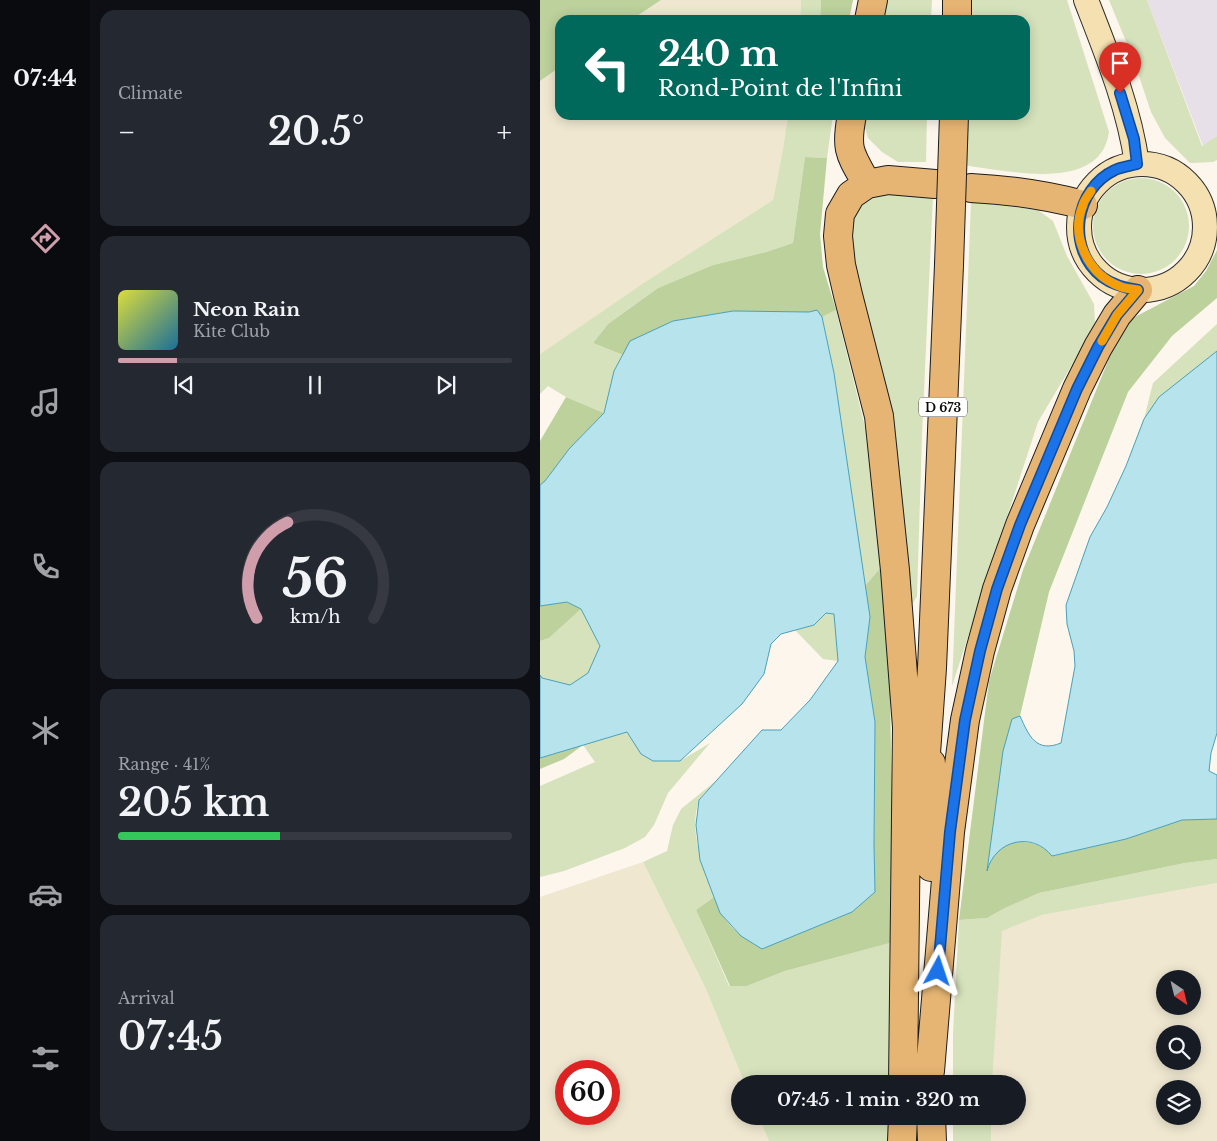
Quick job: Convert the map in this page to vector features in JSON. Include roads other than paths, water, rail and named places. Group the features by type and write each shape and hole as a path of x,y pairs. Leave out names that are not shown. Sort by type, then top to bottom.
{"main road":[{"path":"870,15 873,0"},
{"path":"957,0 957,15"},
{"path":"1086,0 1126,109 1134,139 1137,164"},
{"path":"851,120 848,137 850,154 867,184"},
{"name":"D 673","path":"917,1075 954,120"},
{"path":"1137,164 1156,166 1175,173 1208,198 1204,238 1199,255 1188,271 1174,282 1156,289 1138,290 1119,286 1110,281 1088,262 1080,244 1078,224 1083,204 1095,185 1114,170 1137,164"},
{"path":"917,1075 908,727 895,570 879,416 841,265 838,236 840,214 851,195 867,184 888,180 934,184"},
{"path":"971,188 1017,191 1083,204"},
{"path":"917,1075 965,720 980,651 997,589 1020,525 1077,389 1117,315 1138,290"},
{"path":"902,1141 903,1125"},
{"path":"931,1125 932,1141"}],"water":[{"path":"817,310 822,317 834,373 870,617 865,657 875,722 875,892 852,912 762,949 741,936 720,913 700,860 696,825 699,800 762,730 781,730 810,700 838,661 834,614 826,613 814,625 781,634 771,644 764,674 742,704 680,761 653,761 641,754 627,732 540,758 540,675 542,678 570,685 588,673 600,646 581,609 567,602 540,606 540,485 569,449 604,413 614,371 630,341 673,321 733,311 809,312"},
{"path":"1217,351 1217,733 1211,753 1209,771 1217,775 1217,819 1182,820 1126,839 1052,856 1035,843 1015,842 998,852 991,860 987,871 1003,751 1012,719 1020,716 1030,736 1039,744 1052,746 1061,743 1075,666 1074,651 1067,624 1066,605 1090,537 1107,507 1126,466 1144,419 1159,397"}]}
